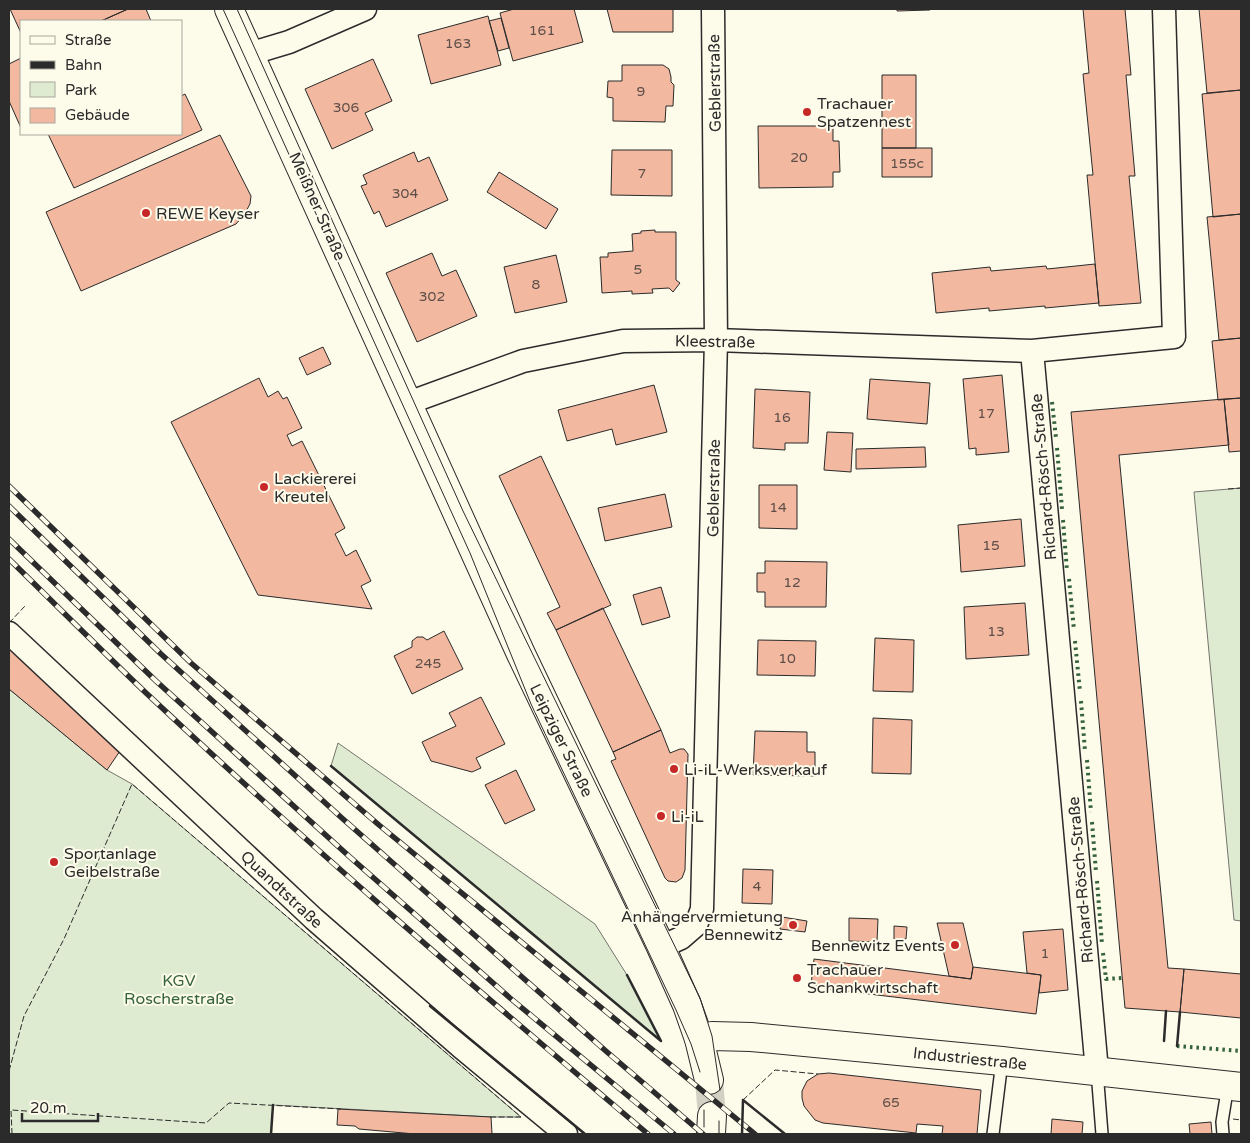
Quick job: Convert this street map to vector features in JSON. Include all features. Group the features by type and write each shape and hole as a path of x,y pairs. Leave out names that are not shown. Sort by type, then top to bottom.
{"main road":[{"name":"Meißner Straße","path":"229,9 408,403"},
{"name":"Leipziger Straße","path":"408,403 521,654 687,1004 699,1039 709,1080"},
{"name":"Industriestraße","path":"699,1039 712,1036 751,1037 1235,1086"}],"street":[{"path":"249,54 289,42 365,9"},
{"name":"Geblerstraße","path":"661,947 681,938 696,925 702,909 716,340 713,9"},
{"path":"1032,351 1174,337 1164,9"},
{"name":"Kleestraße","path":"408,403 523,361 623,341 716,340 1032,351"},
{"name":"Richard-Rösch-Straße","path":"1032,351 1097,1071"},
{"name":"Quandtstraße","path":"9,633 314,919 460,1047 566,1134"}],"lane":[{"path":"993,1134 1002,1061"},
{"path":"1097,1071 1102,1134"},
{"path":"1223,1134 1222,1122 1235,1086"}],"green space":[{"path":"1241,488 1241,921 1234,920 1194,492"},
{"name":"KGV Roscherstraße","path":"9,689 107,770 132,784 521,1117 273,1105 271,1134 9,1134"},
{"path":"338,743 595,924 627,975 661,1041 331,766"}],"building":[{"path":"10,9 128,9 103,20 20,20 20,31"},
{"path":"128,9 146,9 151,20 103,20"},
{"path":"514,9 574,9 583,42 513,61 500,13"},
{"path":"607,9 673,9 673,32 613,32"},
{"path":"897,9 930,9 930,10 897,11"},
{"path":"1083,9 1125,9 1131,75 1126,75 1135,176 1129,176 1141,303 1099,306 1087,175 1093,175 1083,74 1089,73"},
{"path":"1199,9 1241,9 1241,90 1207,93"},
{"path":"488,16 501,65 431,84 418,35"},
{"path":"501,18 509,48 498,51 489,21"},
{"path":"20,58 20,126 9,101 9,64"},
{"path":"373,59 392,101 365,113 373,130 332,149 305,89"},
{"path":"622,65 663,65 669,69 671,82 674,85 673,106 666,106 665,122 613,121 613,98 607,97 608,81 622,81"},
{"path":"882,75 916,75 916,148 882,148"},
{"path":"1241,90 1241,214 1213,217 1202,94"},
{"path":"185,94 202,130 74,188 48,135 182,135 182,96"},
{"path":"758,126 833,126 833,141 839,141 840,172 833,172 833,187 759,188"},
{"name":"REWE Keyser","path":"220,135 251,196 250,204 236,224 81,291 46,212"},
{"path":"882,148 932,148 932,177 882,177"},
{"path":"612,150 672,150 672,196 611,195"},
{"path":"414,152 418,162 429,157 448,200 386,227 379,211 374,214 361,186 367,184 363,175"},
{"path":"499,172 558,209 546,229 487,192"},
{"path":"1241,214 1241,338 1219,340 1207,217"},
{"path":"655,230 655,232 676,232 676,280 680,283 673,292 669,288 652,289 653,293 632,294 632,291 602,293 600,257 608,257 608,253 633,251 632,234"},
{"path":"432,253 442,276 456,270 477,316 417,342 386,273"},
{"path":"556,255 567,302 515,313 504,267"},
{"path":"1095,264 1099,303 989,311 989,308 936,313 932,273 990,267 991,271 1046,266 1047,269"},
{"path":"1241,338 1241,398 1218,400 1212,341"},
{"path":"323,347 331,364 307,375 299,358"},
{"path":"1002,375 1009,452 976,455 976,448 969,449 963,379"},
{"name":"Lackiererei Kreutel","path":"259,378 268,397 278,391 283,399 287,397 302,428 287,435 292,446 302,441 345,528 335,534 346,556 356,550 371,581 361,586 372,609 258,595 171,422"},
{"path":"870,379 930,383 927,424 867,419"},
{"path":"654,385 667,432 616,445 612,429 567,441 558,410"},
{"path":"755,389 810,392 808,443 785,443 785,450 753,448"},
{"path":"1241,398 1241,451 1229,452 1224,399"},
{"path":"1224,399 1229,445 1119,455 1168,968 1184,969 1180,1012 1125,1008 1071,412"},
{"path":"827,432 853,433 851,472 824,470"},
{"path":"925,447 926,467 856,469 856,449"},
{"path":"541,456 611,605 556,630 547,613 560,607 499,476"},
{"path":"759,485 797,485 797,529 759,528"},
{"path":"665,494 672,527 605,541 598,508"},
{"path":"1021,519 1025,566 961,572 958,525"},
{"path":"765,561 827,562 826,607 765,607 765,592 757,592 757,573 765,573"},
{"path":"661,587 670,617 642,625 633,595"},
{"path":"1025,603 1029,655 966,659 964,607"},
{"path":"603,608 661,730 613,752 556,630"},
{"path":"444,631 463,669 412,694 394,656 412,647 412,641 417,637 423,637 427,640"},
{"path":"875,638 914,640 913,692 873,691"},
{"path":"758,640 816,641 815,676 757,675"},
{"path":"9,645 120,751 107,770 9,689"},
{"path":"481,697 505,744 476,758 481,768 472,772 431,761 422,742 456,726 449,713"},
{"path":"873,718 912,720 911,774 872,773"},
{"name":"Li-iL","path":"661,730 670,753 684,749 688,754 685,870 682,878 676,882 668,881 665,878 611,761 616,759 613,752"},
{"path":"755,731 807,732 807,752 815,752 815,776 753,775"},
{"path":"516,770 535,810 505,824 485,785"},
{"path":"743,869 773,870 772,904 742,903"},
{"name":"Anhängervermietung Bennewitz","path":"782,917 807,921 805,932 780,929"},
{"path":"849,918 878,919 877,942 849,941"},
{"name":"Bennewitz Events","path":"937,923 963,923 973,967 971,979 949,976"},
{"path":"894,926 907,927 906,939 894,939"},
{"path":"1063,929 1068,990 1039,993 1041,975 1027,973 1023,932"},
{"path":"814,959 971,979 973,967 1041,975 1036,1014 827,989 828,987 811,985"},
{"path":"1184,969 1241,974 1241,1018 1180,1012"},
{"path":"829,1073 981,1090 977,1134 942,1134 943,1126 917,1124 916,1133 823,1123 815,1120 804,1106 802,1091 807,1081 818,1074"},
{"path":"338,1109 491,1117 492,1134 415,1134 359,1129 355,1126 337,1125"},
{"path":"1052,1119 1083,1122 1082,1134 1051,1134"},
{"path":"1211,1122 1212,1134 1190,1134 1189,1124"}],"tunnel":[{"path":"709,1080 712,1116"}],"tram line":[{"path":"223,9 470,553 531,704 676,1010 691,1044 700,1072"},
{"path":"237,9 463,511 700,998 712,1036 720,1090"},
{"path":"704,1110 704,1127"},
{"path":"719,1121 719,1134"}],"railway":[{"path":"9,486 191,663 379,825 755,1134"},
{"path":"9,506 161,654 343,819 607,1052 703,1134"},
{"path":"9,539 156,681 351,858 510,998 674,1134"},
{"path":"9,559 145,692 268,805 457,971 648,1134"}],"hedge":[{"path":"1052,402 1056,438"},
{"path":"1057,448 1062,509"},
{"path":"1063,520 1067,571"},
{"path":"1069,579 1074,630"},
{"path":"1075,641 1080,692"},
{"path":"1081,701 1085,751"},
{"path":"1087,760 1091,812"},
{"path":"1092,822 1096,872"},
{"path":"1097,881 1102,944"},
{"path":"1103,953 1106,979 1122,978"},
{"path":"1177,1046 1241,1051"}],"fence":[{"path":"1228,489 1241,488"},
{"path":"9,623 25,606"},
{"path":"9,1071 24,1016 64,939 132,784 521,1117 489,1117"},
{"path":"743,1100 775,1070 818,1074"},
{"path":"12,1134 11,1110 206,1123 229,1103 341,1109"},
{"path":"1233,1119 1241,1120"}],"wall":[{"path":"331,766 661,1041 627,975"},
{"path":"430,1006 585,1134"},
{"path":"1164,1041 1166,1011"},
{"path":"1177,1046 1180,1012"},
{"path":"743,1100 785,1134"},
{"path":"742,1134 743,1100"},
{"path":"271,1134 273,1105"}],"place":[{"name":"Trachauer Spatzennest","path":"807,112"},
{"name":"REWE Keyser","path":"146,213"},
{"name":"Lackiererei Kreutel","path":"264,487"},
{"name":"Li-iL-Werksverkauf","path":"674,769"},
{"name":"Li-iL","path":"661,816"},
{"name":"Sportanlage Geibelstraße","path":"54,862"},
{"name":"Anhängervermietung Bennewitz","path":"793,925"},
{"name":"Bennewitz Events","path":"955,945"},
{"name":"Trachauer Schankwirtschaft","path":"797,978"}]}
